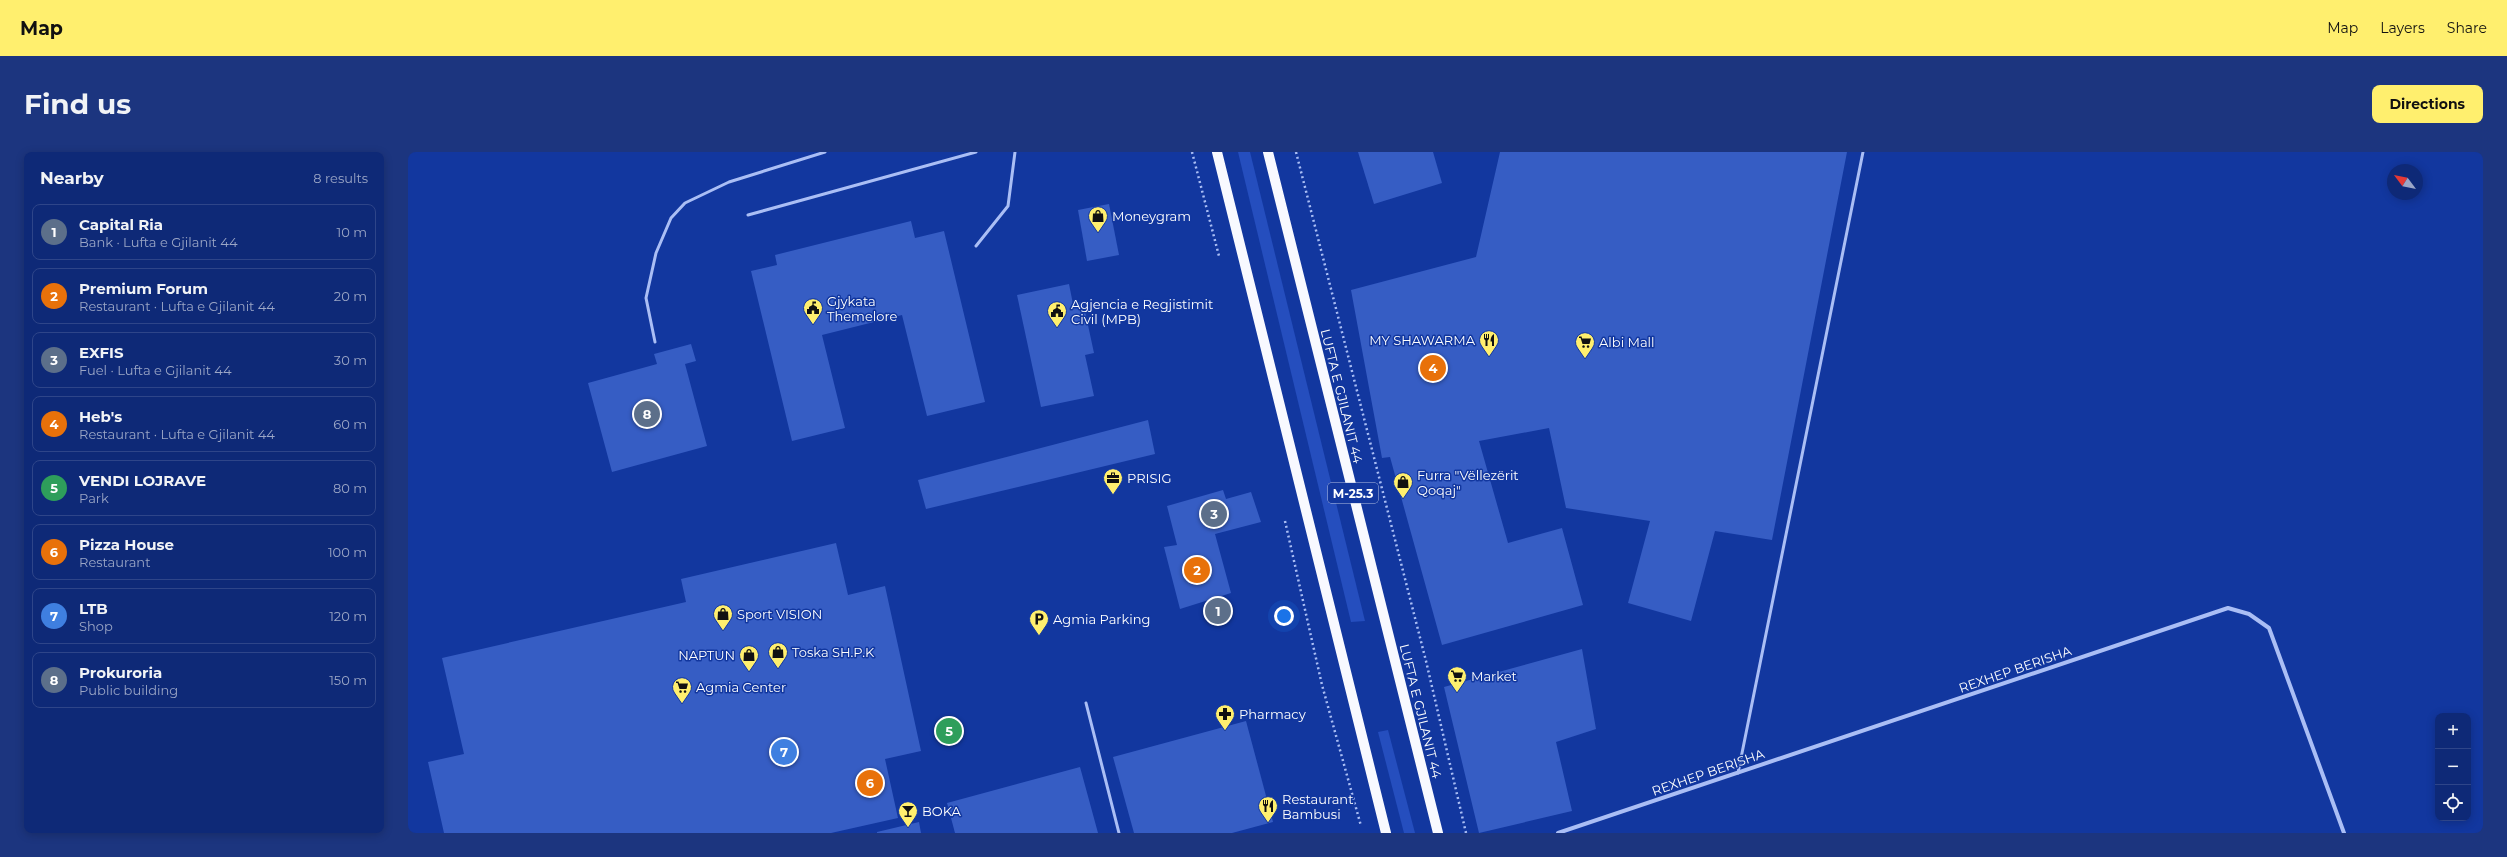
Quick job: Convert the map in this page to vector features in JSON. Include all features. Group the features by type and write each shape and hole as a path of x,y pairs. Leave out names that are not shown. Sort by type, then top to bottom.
{"main road":[{"path":"1216,152 1386,833"},
{"name":"LUFTA E GJILANIT 44","path":"1268,152 1438,833"}],"street":[{"name":"REXHEP BERISHA","path":"1558,833 2228,608 2249,614 2269,628 2344,833"}],"lane":[{"path":"655,342 646,298 656,253 671,218 684,203 729,182 825,152"},
{"path":"748,215 976,152"},
{"path":"976,246 1008,206 1016,152"},
{"path":"1738,773 1863,152"},
{"path":"1086,703 1119,833"}],"path":[{"path":"1192,152 1220,259"},
{"path":"1296,152 1426,661 1466,833"},
{"path":"1284,517 1322,685 1363,833"}],"shaded area":[{"path":"1238,152 1250,152 1365,621 1351,622"},
{"path":"1388,730 1415,833 1404,833 1378,732"}],"building":[{"path":"1358,152 1433,152 1442,183 1374,204"},
{"name":"Albi Mall","path":"1500,152 1847,152 1772,540 1715,531 1691,621 1628,603 1650,521 1566,508 1549,428 1479,441 1508,543 1562,528 1583,605 1442,645 1390,457 1382,458 1351,290 1476,257"},
{"name":"Moneygram","path":"1109,204 1119,255 1087,261 1078,210"},
{"name":"Gjykata Themelore","path":"911,221 915,238 944,231 985,402 927,416 902,315 822,335 845,428 792,441 751,271 777,265 775,255"},
{"name":"Agjencia e Regjistimit Civil (MPB)","path":"1069,284 1073,304 1083,302 1094,353 1085,355 1094,396 1041,407 1017,295"},
{"path":"691,344 696,361 685,364 707,446 612,472 588,383 657,364 654,354"},
{"path":"1148,420 1155,454 926,509 918,480"},
{"path":"1223,490 1226,499 1251,492 1261,522 1215,534 1231,593 1180,609 1164,547 1177,545 1167,506"},
{"name":"Agmia Center","path":"836,543 848,595 885,586 921,751 885,759 898,818 831,833 444,833 428,762 464,754 442,658 686,602 681,579"},
{"path":"1582,649 1596,729 1556,742 1572,811 1479,833 1444,687"},
{"path":"1246,721 1273,822 1232,833 1134,833 1113,757"},
{"path":"1080,767 1098,833 955,833 947,803"},
{"name":"BOKA","path":"919,822 921,833 877,833 877,832"}],"place":[{"name":"Moneygram","path":"1098,233"},
{"name":"Gjykata Themelore","path":"813,325"},
{"name":"Agjencia e Regjistimit Civil (MPB)","path":"1057,328"},
{"name":"MY SHAWARMA","path":"1489,357"},
{"name":"Albi Mall","path":"1585,359"},
{"name":"Heb's","path":"1433,368"},
{"name":"Prokuroria","path":"647,414"},
{"name":"PRISIG","path":"1113,495"},
{"name":"Furra \"Vëllezërit Qoqaj\"","path":"1403,499"},
{"name":"EXFIS","path":"1214,514"},
{"name":"Premium Forum","path":"1197,570"},
{"name":"Capital Ria","path":"1218,611"},
{"name":"Sport VISION","path":"723,631"},
{"name":"Agmia Parking","path":"1039,636"},
{"name":"Toska SH.P.K","path":"778,669"},
{"name":"NAPTUN","path":"749,672"},
{"name":"Market","path":"1457,693"},
{"name":"Agmia Center","path":"682,704"},
{"name":"VENDI LOJRAVE","path":"949,731"},
{"name":"Pharmacy","path":"1225,731"},
{"name":"LTB","path":"784,752"},
{"name":"Pizza House","path":"870,783"},
{"name":"Restaurant Bambusi","path":"1268,823"},
{"name":"BOKA","path":"908,828"}]}
